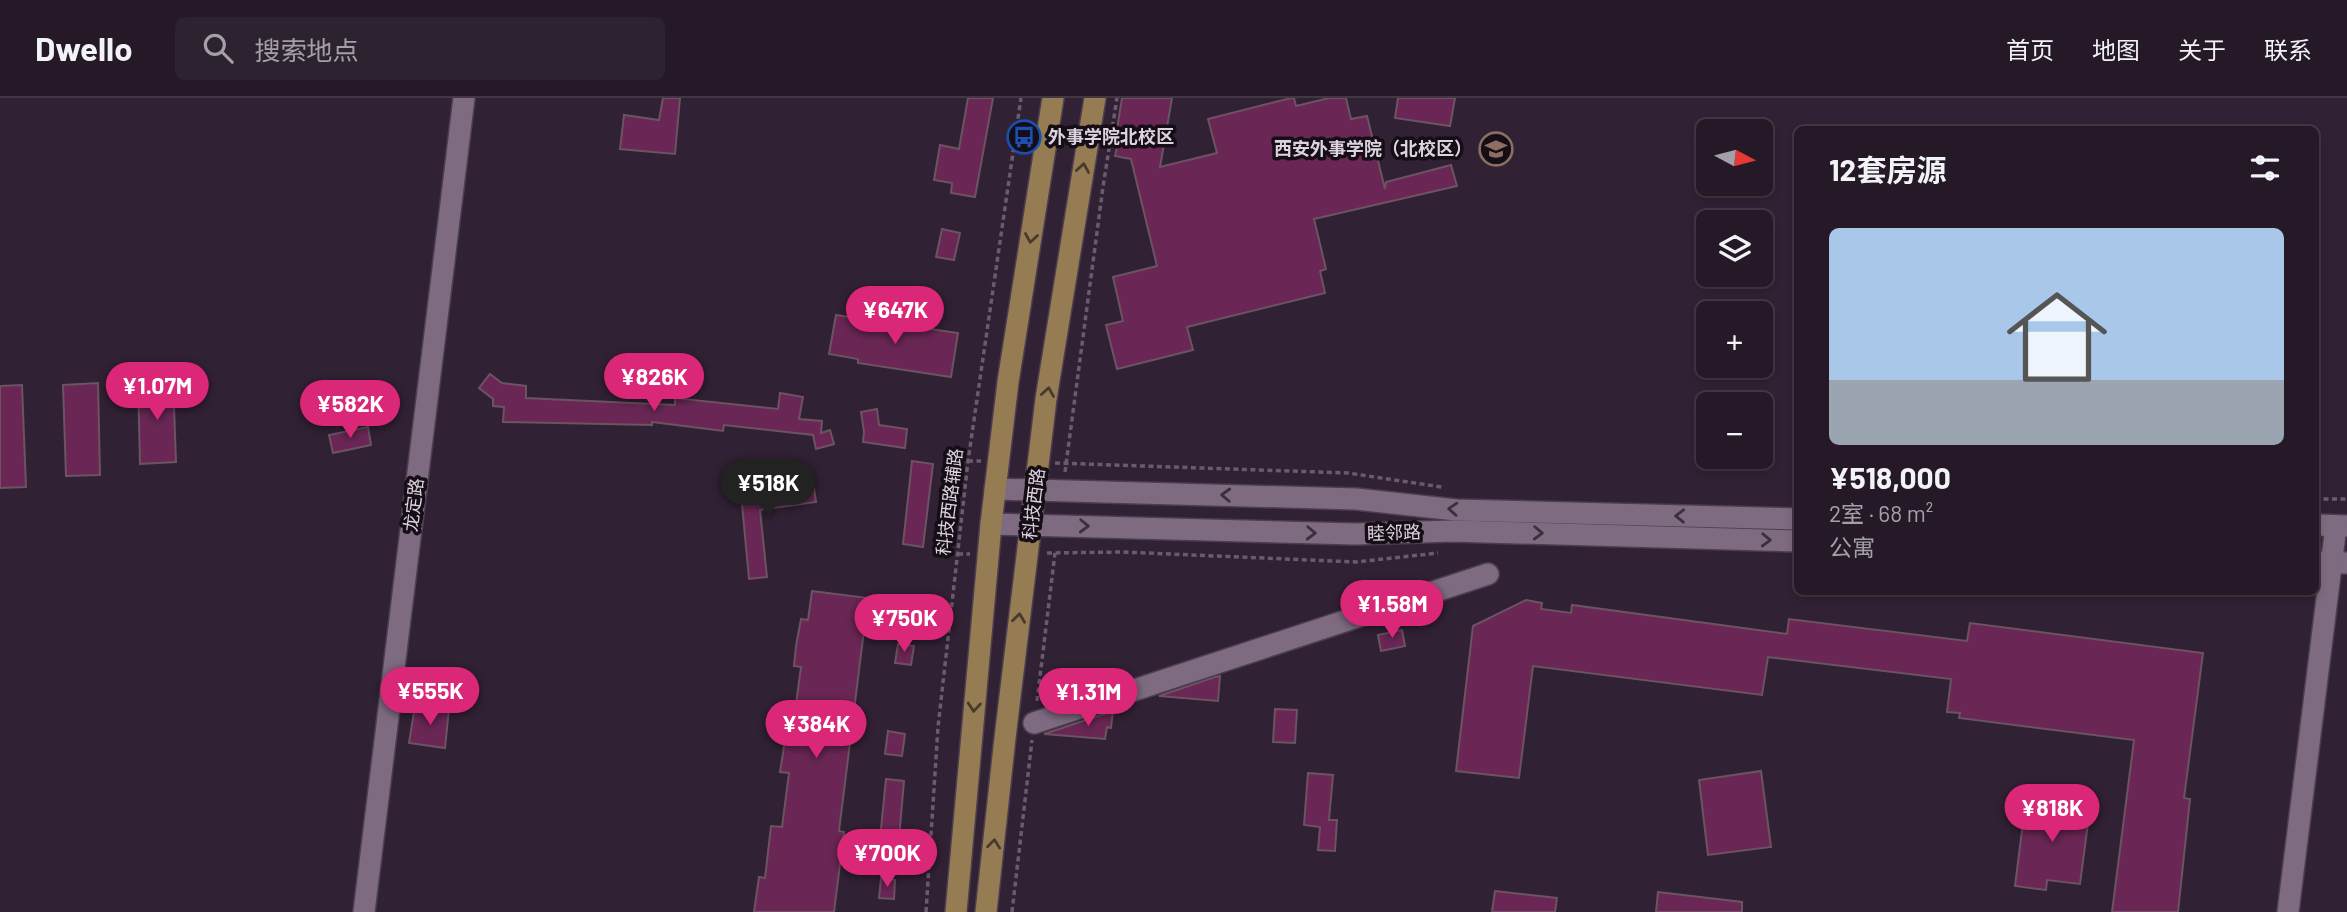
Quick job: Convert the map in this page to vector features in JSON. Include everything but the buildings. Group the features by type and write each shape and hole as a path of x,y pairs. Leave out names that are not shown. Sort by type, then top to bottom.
{"main road":[{"path":"956,912 998,461 1053,98"},
{"name":"科技西路","path":"986,912 1035,490 1094,98"}],"street":[{"name":"龙定路","path":"364,912 464,98"},
{"name":"睦邻路","path":"995,489 1356,499 1456,510 1794,519"},
{"name":"睦邻路","path":"991,524 1355,534 1453,531 1794,541"},
{"path":"2288,912 2330,526"},
{"path":"1034,723 1488,574"},
{"path":"2273,912 2313,595"}],"path":[{"name":"科技西路辅路","path":"926,912 938,727 968,461 1021,98"},
{"path":"968,461 998,461"},
{"path":"1039,463 1348,473 1454,489"},
{"path":"2319,499 2347,499"},
{"path":"1028,554 1123,552 1356,562 1449,552"},
{"path":"958,554 988,554"}],"place":[{"name":"外事学院北校区","path":"1024,137"},
{"name":"西安外事学院（北校区）","path":"1496,149"}]}
